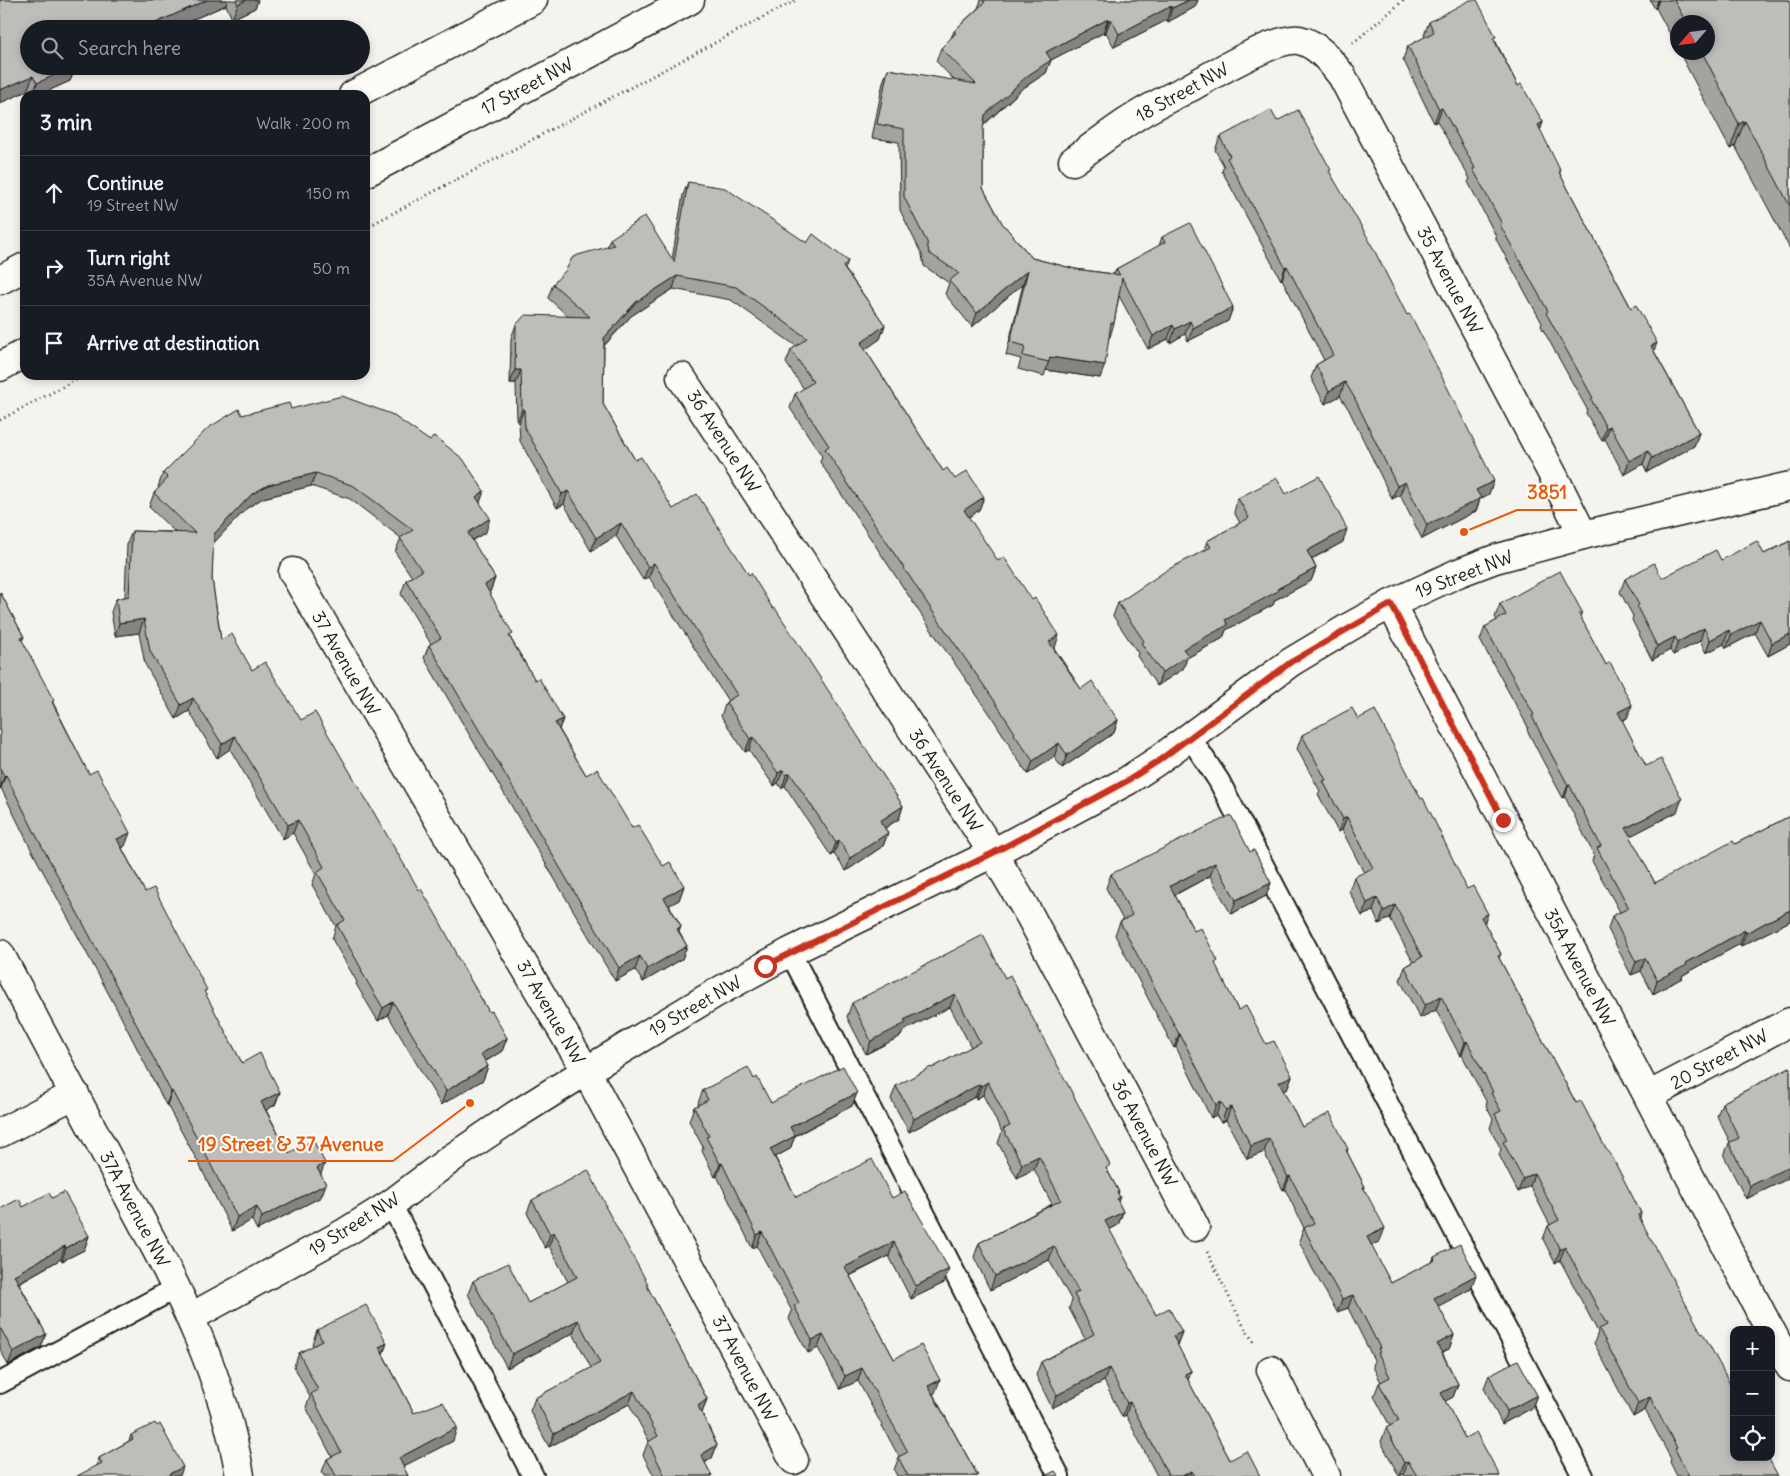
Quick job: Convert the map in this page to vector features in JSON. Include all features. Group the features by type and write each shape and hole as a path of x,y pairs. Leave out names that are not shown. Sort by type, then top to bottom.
{"street":[{"path":"362,90 533,0"},
{"name":"17 Street NW","path":"370,170 690,0"},
{"name":"35 Avenue NW","path":"1298,40 1311,44 1331,62 1342,76 1584,535"},
{"name":"18 Street NW","path":"1073,161 1137,116 1252,54 1285,42 1298,40"},
{"path":"0,280 20,270"},
{"path":"0,366 20,356"},
{"name":"36 Avenue NW","path":"681,377 993,853 1030,916 1195,1227"},
{"name":"19 Street NW","path":"191,1317 346,1232 391,1204 482,1137 586,1071 714,994 790,952 993,853 1127,781 1291,662 1391,604 1458,573 1495,559 1584,535 1790,486"},
{"name":"37 Avenue NW","path":"293,572 586,1071 794,1460"},
{"name":"35A Avenue NW","path":"1391,604 1768,1326"},
{"name":"37A Avenue NW","path":"0,954 191,1317 210,1362 219,1390 228,1420 240,1476"},
{"name":"20 Street NW","path":"1648,1096 1790,1022"},
{"path":"0,1134 75,1094"},
{"name":"35A Avenue NW","path":"1775,1339 1790,1367"},
{"path":"1271,1370 1326,1476"}],"lane":[{"path":"1190,737 1219,781 1583,1476"},
{"path":"790,952 1059,1476"},
{"path":"391,1204 533,1476"},
{"path":"0,1383 176,1288"}],"path":[{"path":"370,225 796,0"},
{"path":"1331,62 1404,0"},
{"path":"0,420 76,380"},
{"path":"1195,1227 1243,1325 1271,1370"}],"building":[{"path":"0,0 207,0 162,20 20,20 20,75 55,75 37,83 33,76 0,90"},
{"path":"236,0 246,0 238,4"},
{"path":"983,0 1189,0 1172,8 1171,6 1119,34 1111,19 1108,21 1108,19 1046,52 1051,60 1027,76 985,115 983,130 983,188 1002,223 1032,258 1075,269 1120,275 1116,269 1165,242 1162,237 1190,223 1233,307 1193,328 1190,321 1175,329 1173,325 1153,336 1122,278 1114,323 1111,323 1105,365 1050,357 1049,362 1023,356 1025,346 1010,342 1028,270 977,313 949,281 959,273 929,253 927,242 904,197 904,129 877,124 888,69 976,84 941,48 956,33 954,31 985,2"},
{"path":"1470,0 1477,0 1496,37 1493,38 1518,86 1521,84 1543,122 1538,125 1561,172 1559,172 1631,308 1636,305 1657,343 1651,346 1699,433 1652,458 1648,451 1629,461 1610,426 1606,428 1591,399 1593,398 1546,313 1548,311 1500,225 1502,224 1473,169 1475,168 1442,108 1439,109 1408,46 1434,32 1429,22"},
{"path":"1674,0 1790,0 1790,206 1745,121 1739,124 1706,60 1715,60 1715,15 1682,15"},
{"path":"1271,110 1277,121 1298,110 1331,170 1329,171 1368,238 1407,315 1410,314 1494,481 1476,490 1481,498 1427,525 1405,482 1397,486 1345,382 1329,391 1316,365 1333,355 1287,266 1285,267 1227,158 1230,156 1220,137"},
{"path":"688,182 725,188 807,243 813,234 848,261 843,267 885,325 861,343 943,471 947,468 955,479 967,471 984,497 964,510 998,561 1004,557 1032,600 1035,598 1059,635 1049,642 1081,689 1092,681 1118,720 1067,755 1059,743 1033,761 825,449 829,446 795,394 813,382 791,350 807,338 736,287 677,276 636,302 604,338 603,404 635,460 641,457 673,509 697,494 749,575 751,573 773,609 775,608 903,806 880,821 888,833 850,858 839,840 836,843 790,773 786,775 783,770 778,773 753,737 750,739 726,702 737,695 654,563 648,567 621,523 596,538 568,491 562,494 525,428 524,409 522,409 521,370 515,370 516,325 525,315 590,317 553,284 566,270 572,258 614,245 610,239 645,216 674,262"},
{"path":"342,396 391,414 430,441 434,436 463,459 484,491 476,497 490,518 468,533 495,578 485,585 513,634 509,636 535,680 539,678 563,719 555,723 586,775 597,769 632,828 638,825 663,866 670,862 684,886 664,898 681,926 677,929 687,946 647,969 640,956 619,968 429,645 441,638 406,580 422,571 400,538 413,530 354,486 316,473 268,485 252,494 214,534 212,579 221,640 232,634 252,670 265,662 301,720 315,712 419,890 421,889 438,918 455,953 489,1012 492,1011 507,1038 481,1054 488,1066 446,1091 393,1002 383,1008 361,971 337,925 345,920 317,872 324,867 298,820 288,825 235,736 222,744 193,698 181,705 150,651 144,619 119,623 116,599 129,596 132,531 195,533 154,493 168,478 163,473 208,428 239,409 242,415 289,403 291,409"},
{"path":"1319,476 1347,529 1307,551 1316,568 1225,620 1228,625 1183,649 1188,655 1162,673 1141,643 1144,641 1118,603 1167,570 1211,547 1207,541 1249,518 1238,498 1277,478 1286,494"},
{"path":"1757,541 1764,554 1790,541 1790,634 1772,643 1760,620 1731,635 1729,630 1710,640 1704,628 1678,642 1675,637 1657,646 1625,579 1654,563 1662,578 1716,550 1721,560"},
{"path":"1560,571 1582,612 1579,614 1606,665 1610,662 1632,705 1618,712 1646,766 1661,759 1682,799 1626,828 1655,883 1733,841 1735,844 1790,816 1790,910 1746,933 1745,930 1686,963 1687,965 1657,980 1645,958 1636,962 1612,916 1629,908 1597,848 1601,846 1548,748 1532,716 1534,715 1485,627 1506,615 1500,604"},
{"path":"0,592 24,637 21,638 89,774 97,770 130,833 117,839 145,892 154,888 207,990 204,991 242,1063 260,1053 280,1092 261,1102 289,1153 313,1140 325,1163 317,1168 326,1184 262,1217 257,1207 237,1217 6,775 4,776 0,768"},
{"path":"1352,708 1358,719 1375,710 1421,799 1423,798 1467,889 1473,886 1488,914 1481,917 1501,954 1498,956 1576,1103 1581,1101 1606,1149 1610,1153 1641,1213 1638,1215 1730,1384 1730,1461 1770,1461 1778,1476 1689,1476 1675,1449 1677,1448 1650,1397 1638,1403 1599,1329 1607,1325 1565,1247 1560,1250 1548,1226 1559,1220 1534,1173 1523,1179 1503,1142 1507,1140 1495,1114 1501,1111 1467,1041 1465,1042 1441,996 1425,1005 1405,967 1422,957 1395,905 1384,911 1377,898 1367,903 1354,877 1373,868 1347,817 1343,819 1323,781 1326,780 1302,735"},
{"path":"1231,815 1250,852 1254,850 1271,883 1236,900 1215,863 1170,886 1194,931 1201,928 1218,961 1215,963 1238,1010 1246,1006 1266,1044 1274,1041 1292,1076 1279,1082 1302,1127 1330,1113 1365,1187 1363,1187 1385,1228 1367,1237 1391,1283 1435,1260 1434,1257 1460,1244 1476,1275 1434,1298 1454,1335 1437,1344 1458,1384 1441,1393 1465,1438 1476,1432 1500,1476 1417,1476 1408,1461 1404,1463 1386,1428 1399,1421 1379,1383 1390,1377 1378,1353 1380,1348 1353,1295 1342,1299 1317,1254 1304,1228 1314,1223 1269,1138 1251,1146 1231,1107 1226,1110 1221,1102 1216,1105 1120,922 1132,915 1111,874"},
{"path":"983,935 1005,978 1010,975 1110,1165 1106,1168 1119,1192 1117,1192 1120,1197 1117,1199 1123,1212 1105,1221 1156,1315 1169,1308 1182,1332 1173,1336 1191,1371 1185,1374 1230,1460 1247,1451 1260,1476 1195,1476 1192,1471 1182,1476 1169,1476 1130,1402 1127,1403 1109,1368 1057,1395 1041,1362 1094,1334 1074,1294 1079,1292 1054,1246 995,1276 979,1243 1061,1200 1039,1156 1022,1164 1003,1129 1010,1126 988,1082 981,1086 980,1084 914,1119 896,1086 980,1042 955,994 904,1020 906,1023 871,1041 852,1003"},
{"path":"843,1066 857,1093 790,1127 795,1136 770,1149 796,1197 872,1159 892,1198 905,1191 949,1269 916,1286 894,1242 845,1267 894,1359 921,1345 940,1380 928,1386 978,1476 908,1476 898,1457 908,1452 862,1368 845,1376 823,1335 812,1340 794,1306 799,1303 762,1232 757,1235 722,1163 720,1164 706,1137 709,1136 694,1107 708,1100 703,1090 748,1067 754,1079 757,1077 771,1103"},
{"path":"1790,1067 1790,1166 1750,1186 1729,1143 1739,1138 1722,1103"},
{"path":"588,1170 605,1206 648,1284 646,1284 707,1399 698,1406 717,1445 701,1455 712,1476 665,1476 648,1442 658,1436 634,1391 554,1434 535,1398 600,1363 578,1320 512,1354 473,1281 508,1263 528,1303 577,1277 554,1232 550,1234 532,1200"},
{"path":"64,1192 89,1236 66,1248 65,1246 14,1275 46,1334 13,1352 0,1327 0,1209 19,1199 23,1207 49,1193 52,1198"},
{"path":"366,1305 387,1343 379,1347 414,1413 443,1402 457,1427 399,1458 408,1476 336,1476 327,1459 341,1452 311,1394 318,1390 299,1353 322,1341 317,1330"},
{"path":"1518,1360 1537,1395 1507,1411 1489,1375"},
{"path":"155,1423 157,1426 160,1424 183,1467 169,1474 170,1476 77,1476 102,1463 99,1458 133,1439 131,1435"},
{"path":"1055,1471 1059,1476 1045,1476"}],"place":[{"name":"3851","path":"1464,532"},
{"name":"19 Street & 37 Avenue","path":"470,1103"}],"route":[{"path":"765,966 993,853 1127,781 1157,762 1291,662 1319,644 1391,604 1503,820"}]}
